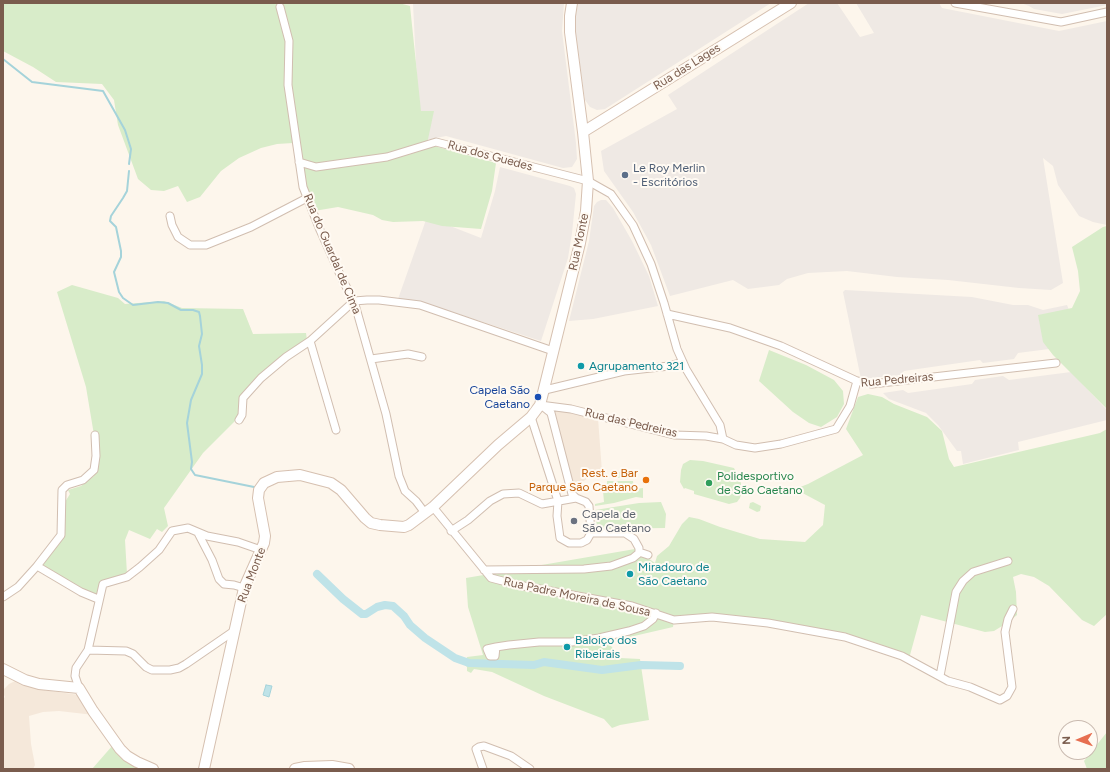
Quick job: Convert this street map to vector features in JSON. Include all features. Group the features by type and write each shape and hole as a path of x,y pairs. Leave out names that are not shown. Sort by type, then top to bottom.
{"main road":[{"name":"Rua Monte","path":"204,769 244,588 264,543 265,536 259,505 260,490 264,483 277,477 300,476 331,483 341,490 371,523 404,527 410,525 429,510 498,445 532,417 540,405 545,390 586,211 588,181 570,32 572,3"},
{"name":"Rua das Lages","path":"583,132 791,3"},
{"path":"3,669 25,680 39,684 79,688 93,711 120,749 127,756 153,769"},
{"path":"295,769 332,766 349,769"}],"street":[{"path":"955,3 1061,22 1107,12"},
{"name":"Rua do Guardal de Cima","path":"280,7 289,41 288,85 303,188 342,279 354,301 386,414 399,476 404,491 429,510"},
{"name":"Rua dos Guedes","path":"300,162 316,168 387,157 436,142 588,181 611,194 633,226 651,264 682,362 720,425 723,439"},
{"path":"170,216 172,225 178,237 190,245 206,245 251,227 307,198"},
{"path":"239,420 242,415 243,398 261,378 310,341 354,301 379,300 420,305 554,350"},
{"path":"667,314 730,328 781,346 857,382"},
{"path":"310,341 336,430"},
{"path":"371,359 408,354 422,357"},
{"path":"545,390 624,371 669,366 682,362"},
{"name":"Rua Pedreiras","path":"723,439 736,445 755,448 781,444 836,428 850,406 857,382 872,384 1056,363"},
{"path":"540,405 551,413 572,494 576,498"},
{"name":"Rua das Pedreiras","path":"540,405 570,409 674,435 706,436 723,439"},
{"path":"451,531 468,520 490,501 503,494 519,493 542,504 558,501 576,498 586,502 589,506 591,533 587,540 581,543 569,543 560,538 557,516 558,501 532,417"},
{"path":"3,597 18,586 37,566 61,535 62,490 68,485 83,480 94,470 96,456 95,435"},
{"name":"Rua Padre Moreira de Sousa","path":"429,510 451,531 491,578 518,585 632,606 674,620 712,618 768,623 845,637 902,656 948,680 970,687 1000,700 1007,696 1012,686 1005,632 1008,619 1013,609"},
{"path":"79,688 75,676 76,668 88,650 102,584 127,577 159,550 172,531 188,528 207,536 238,542 261,550"},
{"path":"198,533 212,560 219,579 224,584 234,584 244,588"},
{"path":"484,570 584,570 612,566 633,558 639,554 639,548 634,540 625,534 591,533"},
{"path":"639,552 648,555"},
{"path":"940,676 956,592 963,581 973,572 1008,562"},
{"path":"37,566 81,592 98,600"},
{"path":"496,647 539,642 572,642 598,638 644,626 653,619 656,613"},
{"path":"88,650 126,651 133,654 146,667 152,670 170,670 179,668 186,664 234,631"},
{"path":"483,769 476,749 479,746 484,746 511,756 530,769"}],"shaded area":[{"path":"409,3 564,3 562,31 577,159 572,167 563,168 446,136 420,141 413,4"},
{"path":"578,3 771,3 605,109 597,110 590,107 585,100 575,32 575,19"},
{"path":"809,3 837,3 860,37 874,33 856,3 939,3 942,8 1059,31 1107,21 1107,225 1093,222 1079,216 1058,185 1053,166 1043,158 1063,283 1051,290 948,280 897,277 847,271 808,273 787,279 779,285 748,289 733,280 670,296 651,245 633,212 604,171 601,151 677,109 668,95"},
{"path":"1021,3 1107,3 1107,5 1062,14 1034,9"},
{"path":"500,167 570,186 574,188 576,194 568,258 541,341 428,304 398,299 427,217 481,238 495,191"},
{"path":"601,200 606,200 613,208 632,241 649,276 658,306 593,319 569,321 589,241 594,206"},
{"path":"845,290 972,297 1013,305 1028,305 1043,310 1067,305 1088,357 1071,372 1049,349 1018,353 1014,359 983,363 980,360 904,371 901,375 861,379 843,292"},
{"path":"1071,372 1107,410 1107,420 1018,442 1019,450 963,464 961,451 957,451 938,425 926,413 889,399 883,393 903,390 908,393 972,384 975,380 1003,376 1009,380"},
{"path":"562,410 598,418 602,472 593,475 576,486 572,483 555,411"},
{"path":"17,680 44,690 79,695 94,715 59,711 43,712 29,716 31,744 35,765 33,769 3,769 3,699 5,697 3,690 9,684"}],"green space":[{"path":"3,3 399,3 410,6 421,111 434,111 427,144 496,163 492,191 481,229 442,226 423,221 393,222 382,220 373,215 338,207 314,211 309,205 293,143 277,144 261,148 239,158 221,171 200,197 187,202 178,186 164,191 151,190 138,179 118,125 114,100 102,84 56,82 33,67 3,51"},
{"path":"1107,226 1107,409 1053,355 1043,342 1038,315 1072,308 1080,291 1078,271 1072,247 1103,227"},
{"path":"72,285 118,298 125,304 164,301 182,308 243,309 253,334 306,333 307,340 240,401 238,418 203,453 164,508 168,526 162,532 157,529 150,539 129,530 125,540 127,574 101,581 97,595 93,596 40,565 64,536 65,502 70,494 68,490 81,486 94,476 98,459 86,387 57,292"},
{"path":"769,350 806,365 834,380 843,391 844,404 837,417 821,427 809,423 793,412 759,381"},
{"path":"868,394 882,397 894,404 927,417 942,431 949,459 954,467 1100,433 1107,429 1107,614 1094,626 1082,620 1049,586 1034,577 1021,574 1013,577 1016,592 1017,615 1007,623 994,631 985,632 921,615 910,655 902,656 845,637 712,617 674,619 673,627 608,642 620,658 640,659 649,720 620,725 612,728 604,719 544,696 492,672 474,669 471,673 467,671 467,667 465,665 467,657 483,655 468,607 466,578 635,549 655,563 657,556 669,546 682,524 689,517 760,539 805,542 823,525 825,505 795,489 808,484 863,455 846,429 858,397"},
{"path":"690,460 703,461 734,468 741,483 741,494 737,502 729,504 694,494 694,491 684,489 680,482 681,470 683,464"},
{"path":"617,472 633,472 633,477 617,478"},
{"path":"607,481 633,481 634,489 643,488 643,498 636,497 595,506 595,504 604,502 603,491 607,490"},
{"path":"661,502 666,514 665,528 597,529 595,510 639,503"},
{"path":"753,502 761,506 760,511 757,512 749,508 750,503"},
{"path":"1107,732 1107,769 1087,769 1085,760 1098,760 1098,743"},
{"path":"113,745 124,760 140,769 92,769"}],"water":[{"path":"266,685 272,686 269,697 263,695"}],"waterway":[{"path":"3,59 32,82 103,91 125,130 131,149 129,164"},
{"path":"129,171 127,191 111,216 110,221 116,227 121,251 121,257 114,272 119,292 123,298 133,305 158,302 168,303 181,310 193,310 199,312 202,334 199,346 202,374 191,400 187,423 192,462 191,469 195,475 254,487"},
{"path":"317,574 343,599 362,614 366,614 377,607 385,605 393,606 404,616 410,625 425,638 455,658 469,663 534,665 544,662 602,670 641,665 680,666"}],"place":[{"name":"Le Roy Merlin - Escritórios","path":"625,175"},
{"name":"Agrupamento 321","path":"581,366"},
{"name":"Capela São Caetano","path":"538,397"},
{"name":"Rest. e Bar Parque São Caetano","path":"646,480"},
{"name":"Polidesportivo de São Caetano","path":"709,483"},
{"name":"Capela de São Caetano","path":"574,521"},
{"name":"Miradouro de São Caetano","path":"630,574"},
{"name":"Baloiço dos Ribeirais","path":"567,647"}]}
